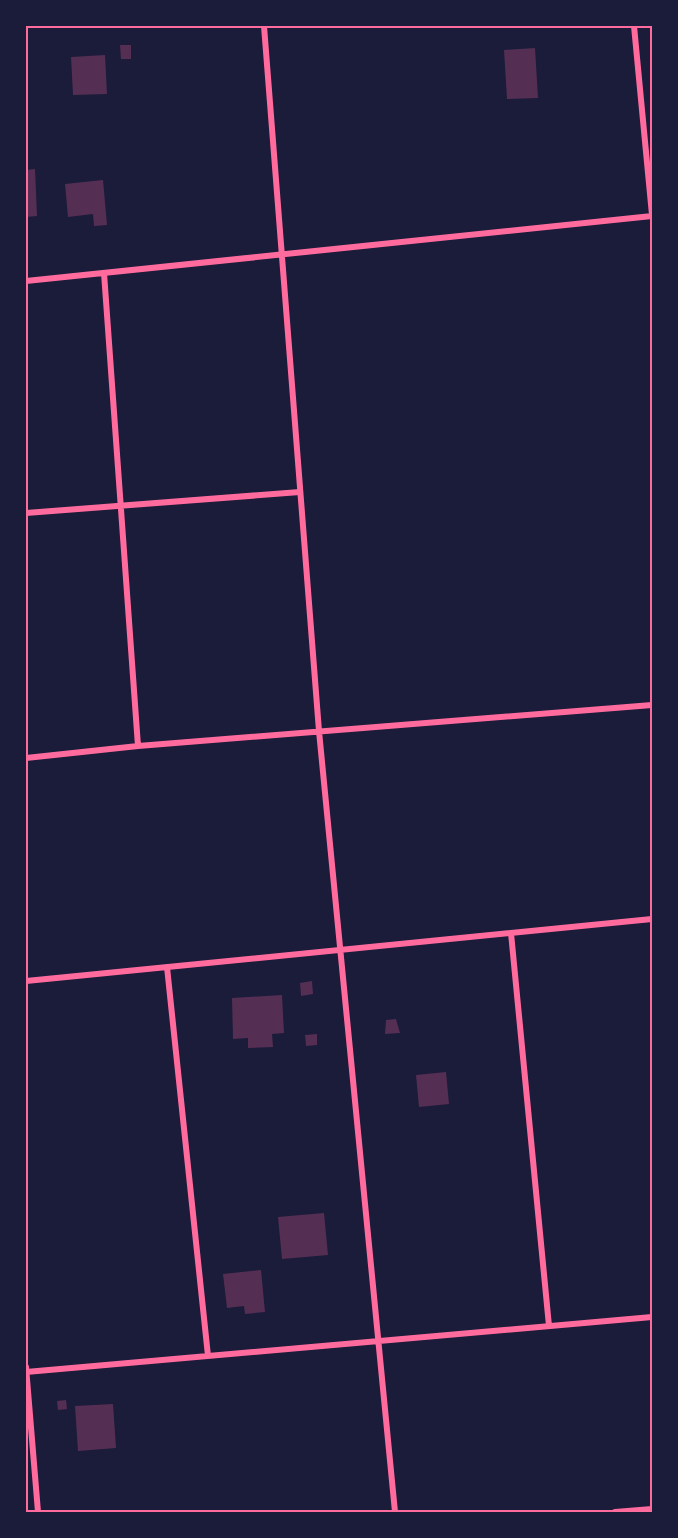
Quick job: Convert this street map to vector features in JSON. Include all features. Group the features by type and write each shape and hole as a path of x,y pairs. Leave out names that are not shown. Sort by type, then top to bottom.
{"street":[{"path":"264,26 319,731 395,1512"},
{"path":"26,281 652,215 634,26"},
{"path":"104,273 138,746"},
{"path":"26,513 300,492"},
{"path":"26,758 138,746 652,705"},
{"path":"26,981 652,919"},
{"path":"511,933 549,1326"},
{"path":"167,967 208,1356"},
{"path":"38,1512 26,1370 652,1317"},
{"path":"615,1512 652,1509"}],"building":[{"path":"120,45 131,45 131,59 121,59"},
{"path":"535,48 538,98 507,99 504,50"},
{"path":"105,55 107,94 73,95 71,57"},
{"path":"35,169 37,216 26,217 26,170"},
{"path":"103,180 107,225 94,226 93,214 68,217 65,184"},
{"path":"312,981 313,994 301,996 300,983"},
{"path":"282,995 284,1033 272,1034 273,1047 248,1048 248,1038 233,1039 232,998"},
{"path":"396,1019 400,1033 385,1034 386,1020"},
{"path":"317,1034 317,1045 306,1046 305,1035"},
{"path":"446,1072 449,1104 419,1107 416,1075"},
{"path":"324,1213 328,1255 282,1259 278,1217"},
{"path":"261,1270 265,1312 245,1314 244,1306 227,1308 223,1274"},
{"path":"66,1400 67,1409 58,1410 57,1401"},
{"path":"113,1404 116,1448 78,1451 75,1406"}]}
